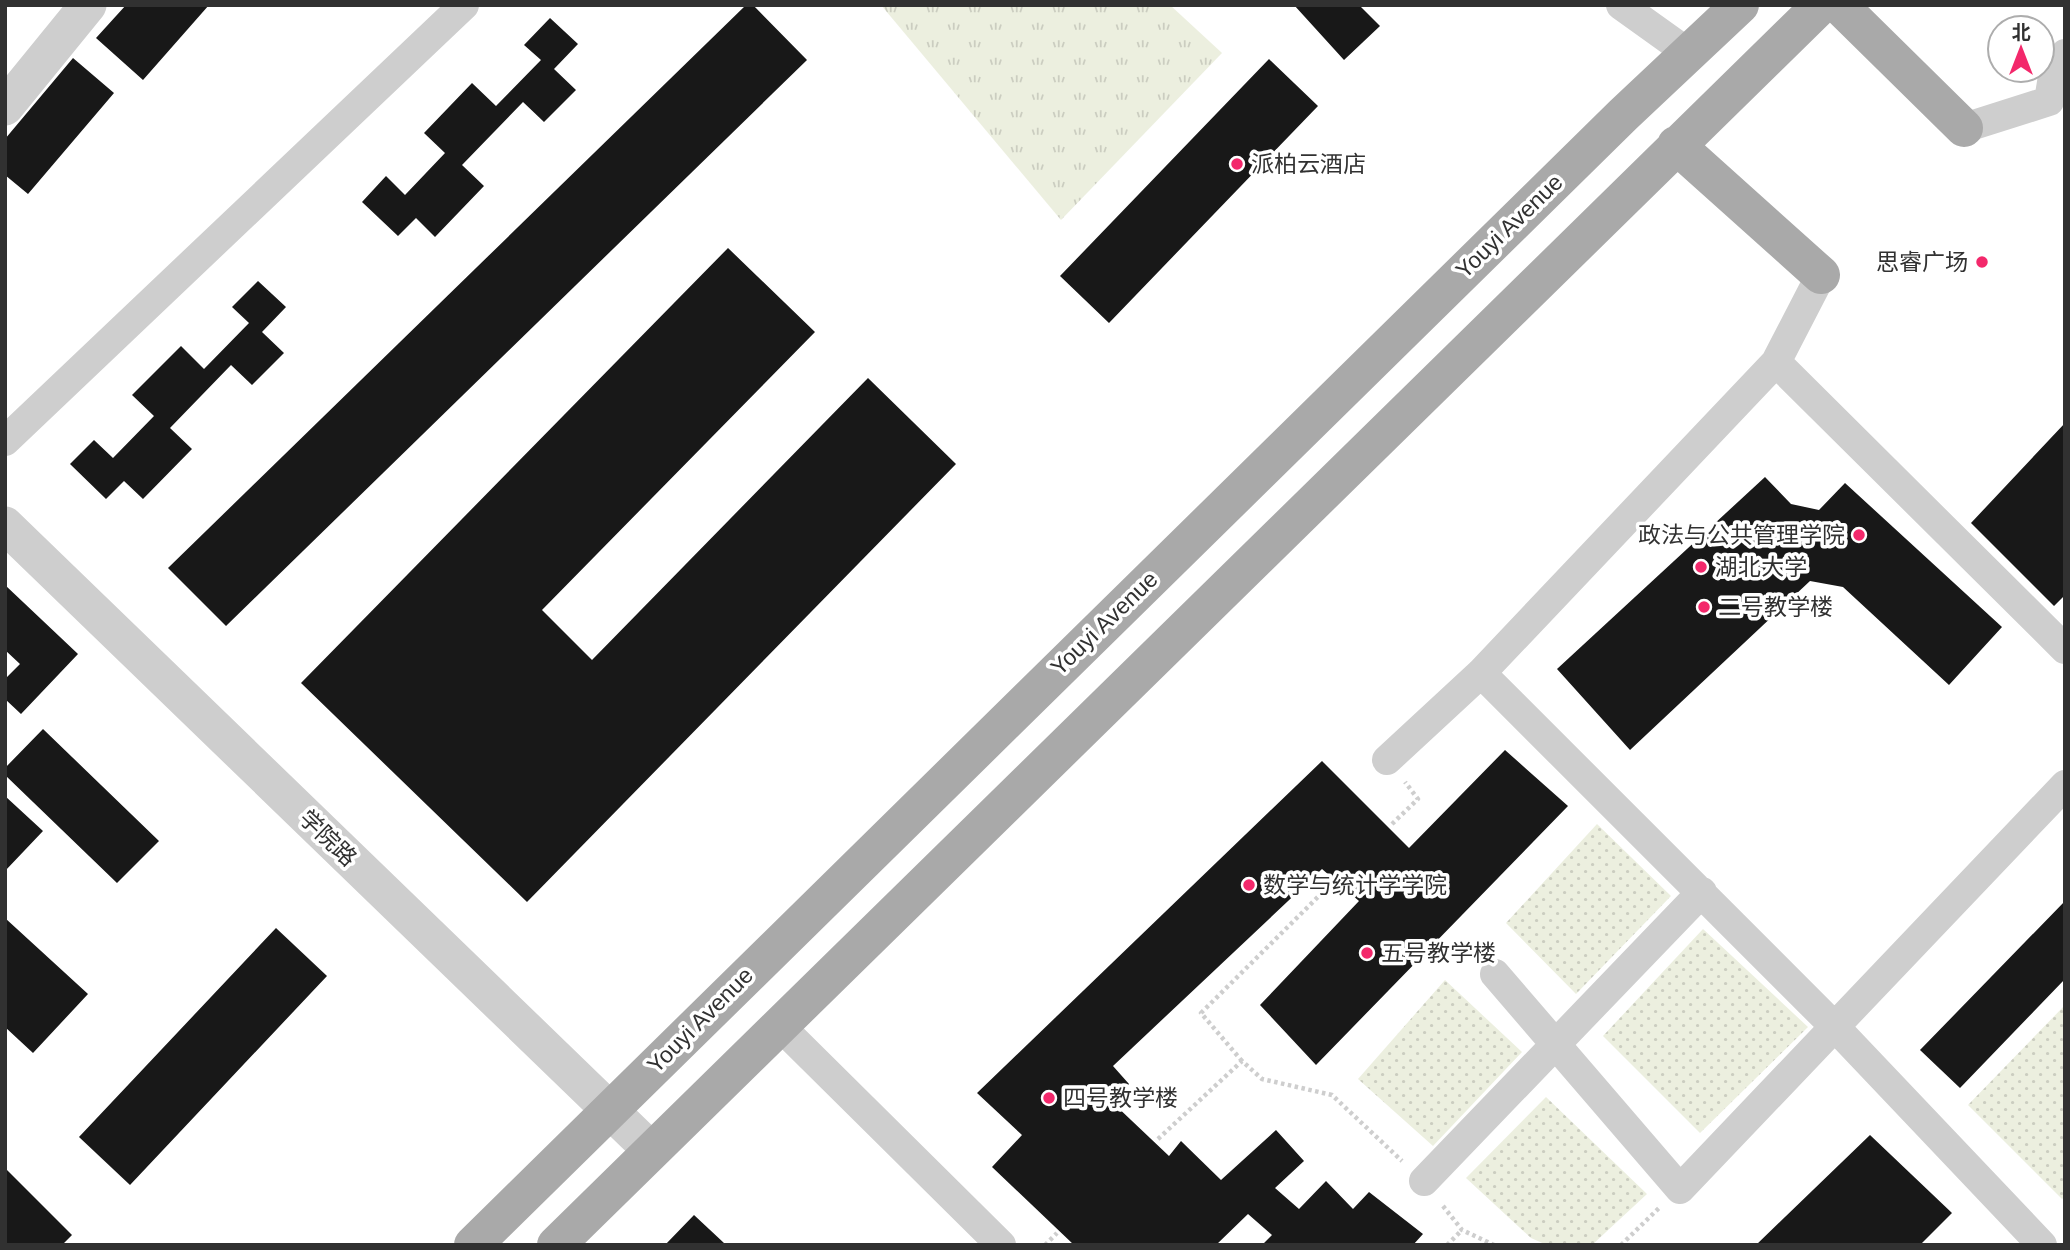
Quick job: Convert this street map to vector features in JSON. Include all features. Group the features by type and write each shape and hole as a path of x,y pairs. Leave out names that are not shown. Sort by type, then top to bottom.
{"main road":[{"name":"Youyi Avenue","path":"472,1245 1740,5"},
{"path":"556,1245 1821,5"},
{"path":"1839,5 1964,128"},
{"path":"1676,145 1821,275"}],"street":[{"path":"5,107 88,5"},
{"path":"5,441 464,5"},
{"path":"1621,5 1688,53"},
{"path":"1964,128 2057,108 2055,64 2065,54"},
{"path":"1387,760 1481,673 1776,362 1821,275"},
{"path":"1776,362 2065,649"},
{"name":"学院路","path":"5,525 652,1151"},
{"path":"1481,673 1835,1027 2042,1245"},
{"path":"1495,974 1680,1189 2065,785"},
{"path":"1424,1181 1702,892"},
{"path":"779,1025 1001,1245"},
{"path":"2055,1245 2065,1235"}],"path":[{"path":"1387,760 1419,799 1392,824"},
{"path":"1332,883 1201,1013 1242,1061 1262,1079 1332,1094 1424,1181 1462,1230 1493,1245"},
{"path":"1158,1139 1242,1061"},
{"path":"1621,1245 1680,1189"},
{"path":"1447,1245 1462,1230"},
{"path":"1045,1245 1057,1233"}],"green space":[{"path":"881,5 1170,5 1222,53 1061,220"},
{"path":"1597,824 1671,896 1576,994 1506,923"},
{"path":"1703,929 1808,1027 1700,1133 1603,1036"},
{"path":"1445,980 1522,1052 1433,1146 1358,1079"},
{"path":"2065,1005 2065,1197 2062,1199 1968,1105"},
{"path":"1546,1097 1647,1194 1592,1245 1547,1245 1531,1238 1466,1178"}],"building":[{"path":"126,5 209,5 143,80 96,38"},
{"path":"746,5 753,5 807,60 226,626 168,568"},
{"path":"1294,5 1359,5 1380,26 1344,60"},
{"path":"550,18 578,44 554,69 576,90 544,122 523,102 462,165 484,186 435,237 416,218 398,236 362,202 386,176 405,195 445,153 424,133 472,83 496,106 541,60 524,45"},
{"path":"73,58 114,93 28,194 5,175 5,139"},
{"path":"1269,59 1318,106 1109,323 1060,276"},
{"path":"728,248 815,332 542,610 592,660 868,378 956,464 527,902 301,683"},
{"path":"258,281 286,307 262,332 284,353 252,385 231,365 170,428 192,449 143,499 124,481 106,499 70,464 94,440 113,458 154,416 132,395 181,346 204,369 249,323 232,307"},
{"path":"2065,423 2065,595 2054,606 1971,523"},
{"name":"二号教学楼","path":"1765,477 1791,504 1819,510 1845,483 2002,627 1949,685 1843,587 1810,581 1630,750 1557,669"},
{"path":"5,585 78,654 21,714 5,699 5,679 20,664 5,650"},
{"path":"43,729 159,841 117,883 5,775 5,768"},
{"path":"1505,750 1568,806 1316,1065 1260,1005 1359,901 1322,869 1113,1066 1129,1084 1112,1102 1169,1156 1181,1141 1221,1180 1276,1130 1304,1161 1275,1188 1299,1209 1326,1181 1353,1209 1369,1192 1423,1234 1413,1245 1262,1245 1272,1235 1248,1214 1216,1245 1074,1245 992,1167 1022,1135 977,1093 1322,761 1409,848"},
{"path":"5,796 43,831 5,871"},
{"path":"2065,901 2065,979 1960,1088 1920,1050"},
{"path":"5,918 88,994 33,1053 5,1027"},
{"path":"276,928 327,976 130,1185 79,1137"},
{"path":"1870,1135 1952,1213 1920,1245 1756,1245"},
{"path":"5,1168 72,1235 62,1245 5,1245"},
{"path":"694,1215 724,1243 665,1245"}],"place":[{"name":"派柏云酒店","path":"1237,164"},
{"name":"思睿广场","path":"1982,262"},
{"name":"政法与公共管理学院","path":"1859,535"},
{"name":"湖北大学","path":"1701,567"},
{"name":"二号教学楼","path":"1704,607"},
{"name":"数学与统计学学院","path":"1249,885"},
{"name":"五号教学楼","path":"1367,953"},
{"name":"四号教学楼","path":"1049,1098"}]}
